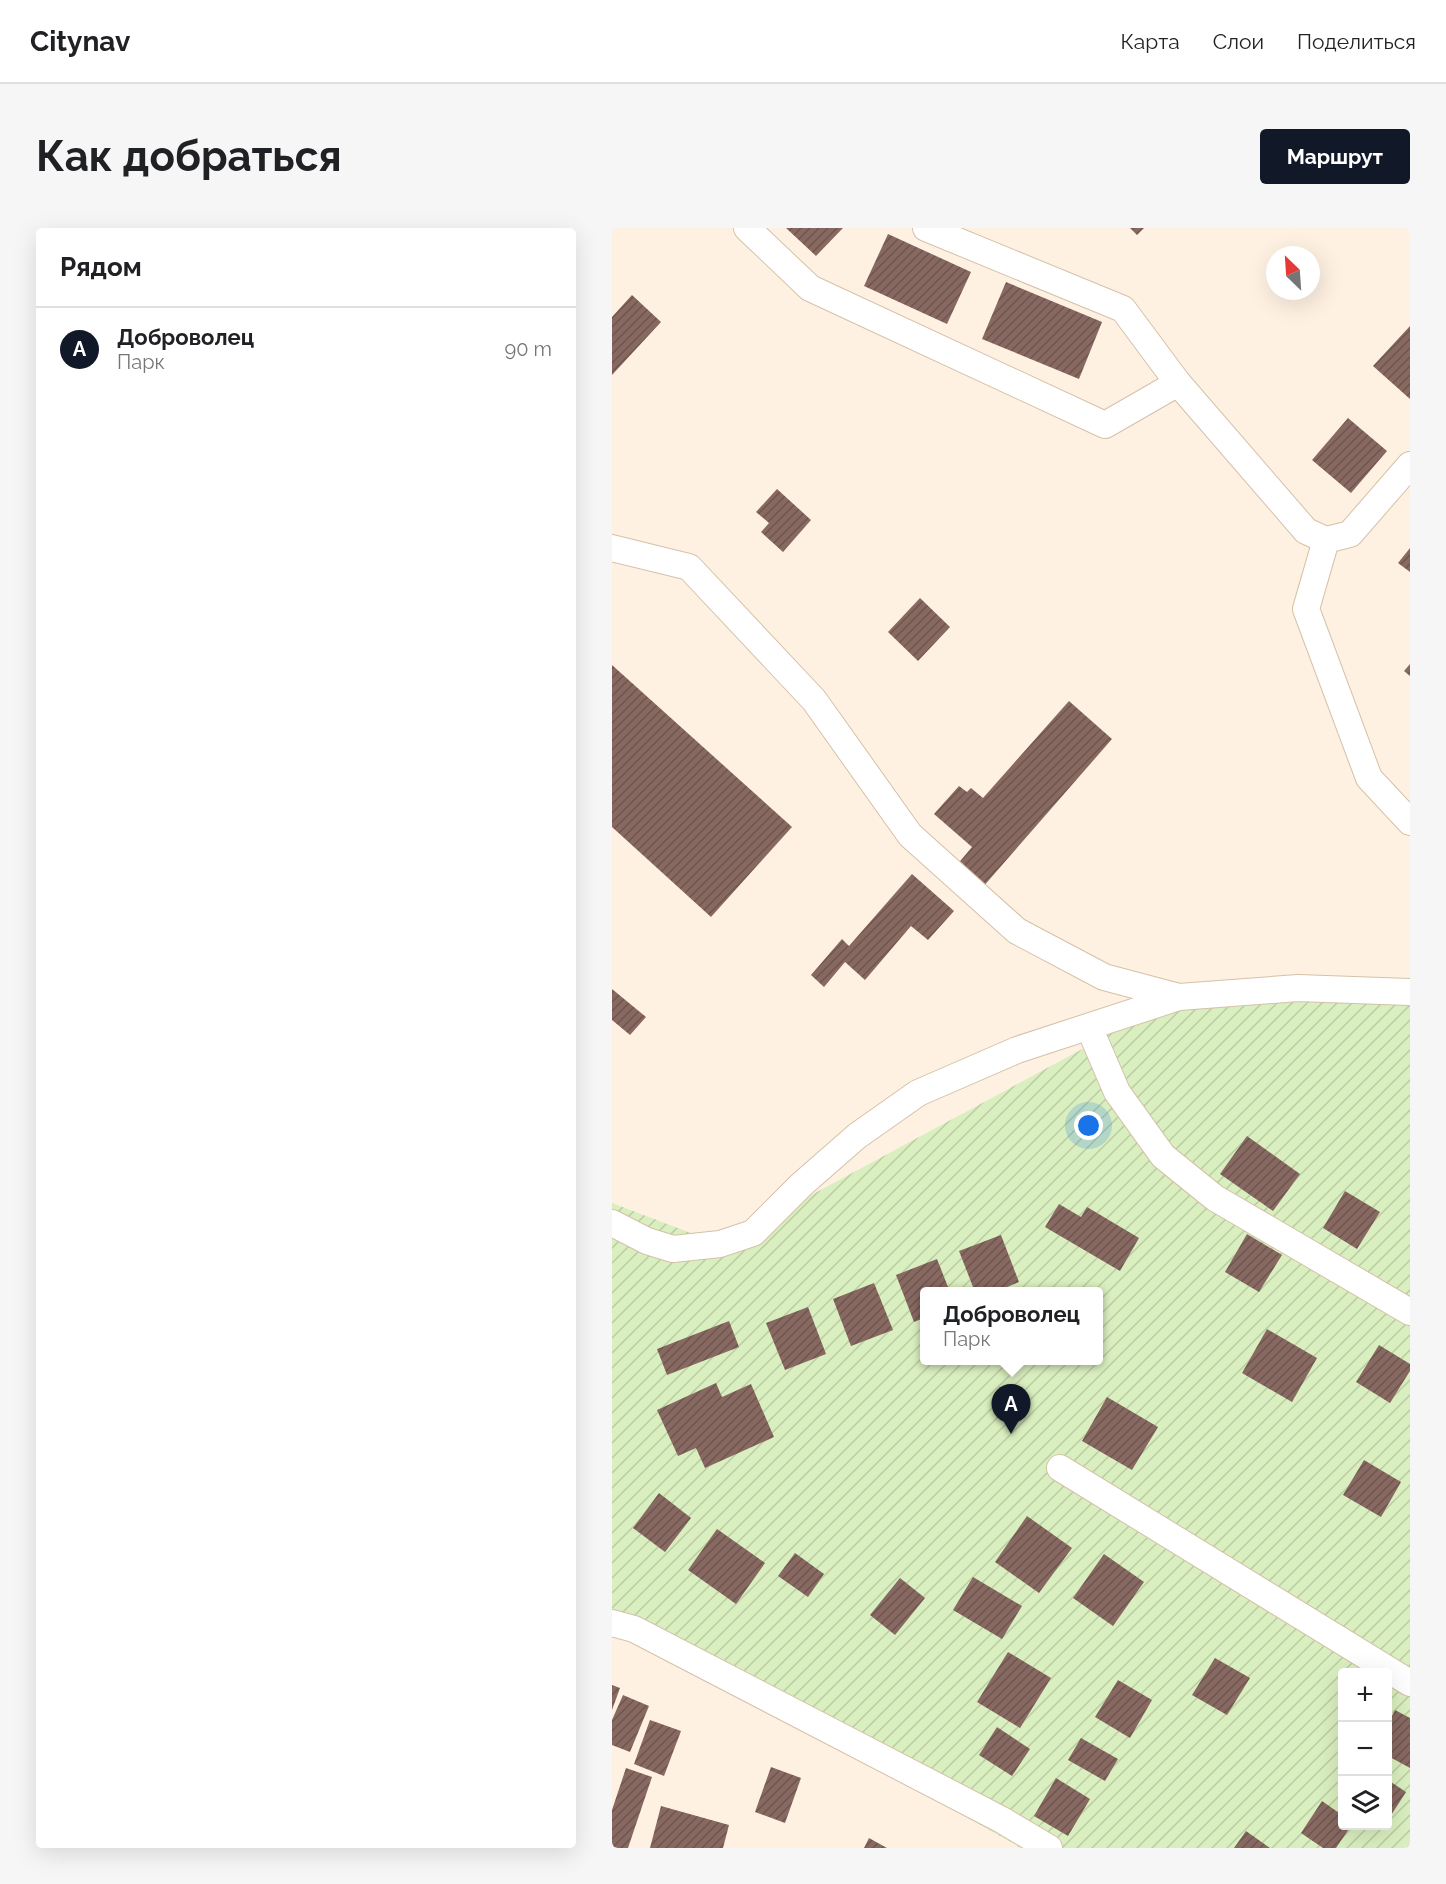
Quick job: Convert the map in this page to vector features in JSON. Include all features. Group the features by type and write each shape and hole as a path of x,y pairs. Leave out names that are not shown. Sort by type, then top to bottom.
{"street":[{"path":"747,228 810,288 1105,425 1178,383"},
{"path":"926,228 1123,309 1178,383 1306,531 1326,540 1350,534 1410,465"},
{"path":"1326,540 1306,609 1369,778 1410,822"},
{"path":"612,548 688,567 814,700 910,836 1017,931 1104,977 1179,997"},
{"path":"612,1223 647,1241 673,1249 720,1244 753,1233 801,1185 857,1136 918,1093 1017,1050 1179,997 1298,988 1410,992"},
{"path":"1089,1027 1117,1092 1164,1156 1215,1198 1410,1312"},
{"path":"1060,1468 1410,1683"},
{"path":"612,1623 634,1629 1002,1820 1049,1848"}],"green space":[{"path":"1179,997 1410,999 1410,1848 1021,1848 634,1629 612,1623 612,1203 720,1244"}],"building":[{"path":"786,228 843,228 816,256"},
{"path":"1130,228 1144,228 1137,235"},
{"path":"888,234 971,272 947,324 864,286"},
{"path":"1006,282 1102,322 1079,379 982,339"},
{"path":"632,295 661,322 612,375 612,317"},
{"path":"1410,326 1410,399 1373,366"},
{"path":"1348,418 1387,451 1351,493 1312,460"},
{"path":"777,489 811,520 783,552 761,532 769,523 756,512"},
{"path":"1410,548 1410,572 1398,563"},
{"path":"920,598 950,627 918,661 888,632"},
{"path":"1410,664 1410,676 1404,671"},
{"path":"612,665 792,827 711,917 612,827"},
{"path":"1069,701 1112,739 982,888 956,866 972,847 934,814 959,786 967,792 971,788 983,798"},
{"path":"912,874 954,911 928,940 911,926 865,980 845,962 824,987 811,975 842,939 849,946"},
{"path":"612,989 646,1017 630,1035 612,1020"},
{"path":"1247,1136 1300,1174 1273,1211 1220,1174"},
{"path":"1345,1191 1380,1212 1357,1249 1323,1228"},
{"path":"1059,1204 1081,1217 1087,1207 1139,1238 1120,1271 1045,1227"},
{"path":"1247,1234 1282,1255 1259,1292 1225,1272"},
{"path":"1001,1235 1019,1282 1006,1287 973,1287 959,1251"},
{"path":"937,1259 948,1287 920,1287 920,1320 914,1322 896,1275"},
{"path":"874,1283 893,1330 851,1346 833,1299"},
{"path":"808,1307 826,1354 785,1370 766,1323"},
{"path":"729,1321 739,1347 667,1375 657,1349"},
{"path":"1267,1329 1317,1358 1292,1402 1242,1373"},
{"path":"1379,1345 1410,1364 1410,1371 1390,1403 1356,1382"},
{"path":"716,1383 722,1397 751,1384 774,1437 705,1468 696,1448 678,1456 657,1410"},
{"path":"1107,1397 1158,1427 1132,1470 1082,1441"},
{"path":"1364,1460 1401,1482 1381,1517 1343,1495"},
{"path":"659,1493 691,1518 665,1552 633,1528"},
{"path":"1027,1516 1072,1548 1039,1593 995,1562"},
{"path":"717,1529 765,1563 736,1604 688,1570"},
{"path":"795,1553 824,1574 808,1597 778,1576"},
{"path":"1104,1554 1144,1582 1113,1626 1073,1598"},
{"path":"973,1577 1022,1606 1002,1639 953,1610"},
{"path":"900,1578 925,1598 895,1635 870,1615"},
{"path":"1008,1652 1051,1678 1020,1728 977,1702"},
{"path":"1215,1658 1250,1678 1227,1715 1192,1695"},
{"path":"1118,1680 1152,1700 1130,1738 1095,1717"},
{"path":"612,1685 620,1688 612,1710"},
{"path":"623,1695 649,1706 630,1752 612,1745 612,1720"},
{"path":"1395,1710 1410,1718 1410,1768 1392,1758 1392,1716"},
{"path":"650,1720 681,1731 664,1776 634,1764"},
{"path":"997,1727 1030,1749 1012,1776 979,1755"},
{"path":"1081,1738 1118,1759 1105,1781 1068,1760"},
{"path":"771,1767 801,1778 785,1823 755,1812"},
{"path":"626,1768 652,1777 628,1848 612,1848 612,1810"},
{"path":"1056,1778 1090,1799 1068,1836 1034,1816"},
{"path":"1392,1783 1406,1792 1392,1814"},
{"path":"1322,1801 1338,1812 1338,1830 1348,1830 1336,1848 1323,1848 1301,1833"},
{"path":"661,1806 729,1825 723,1848 650,1848"},
{"path":"1246,1831 1270,1848 1234,1848"},
{"path":"869,1838 887,1848 864,1848"}],"place":[{"name":"Доброволец","path":"1011,1434"}]}
